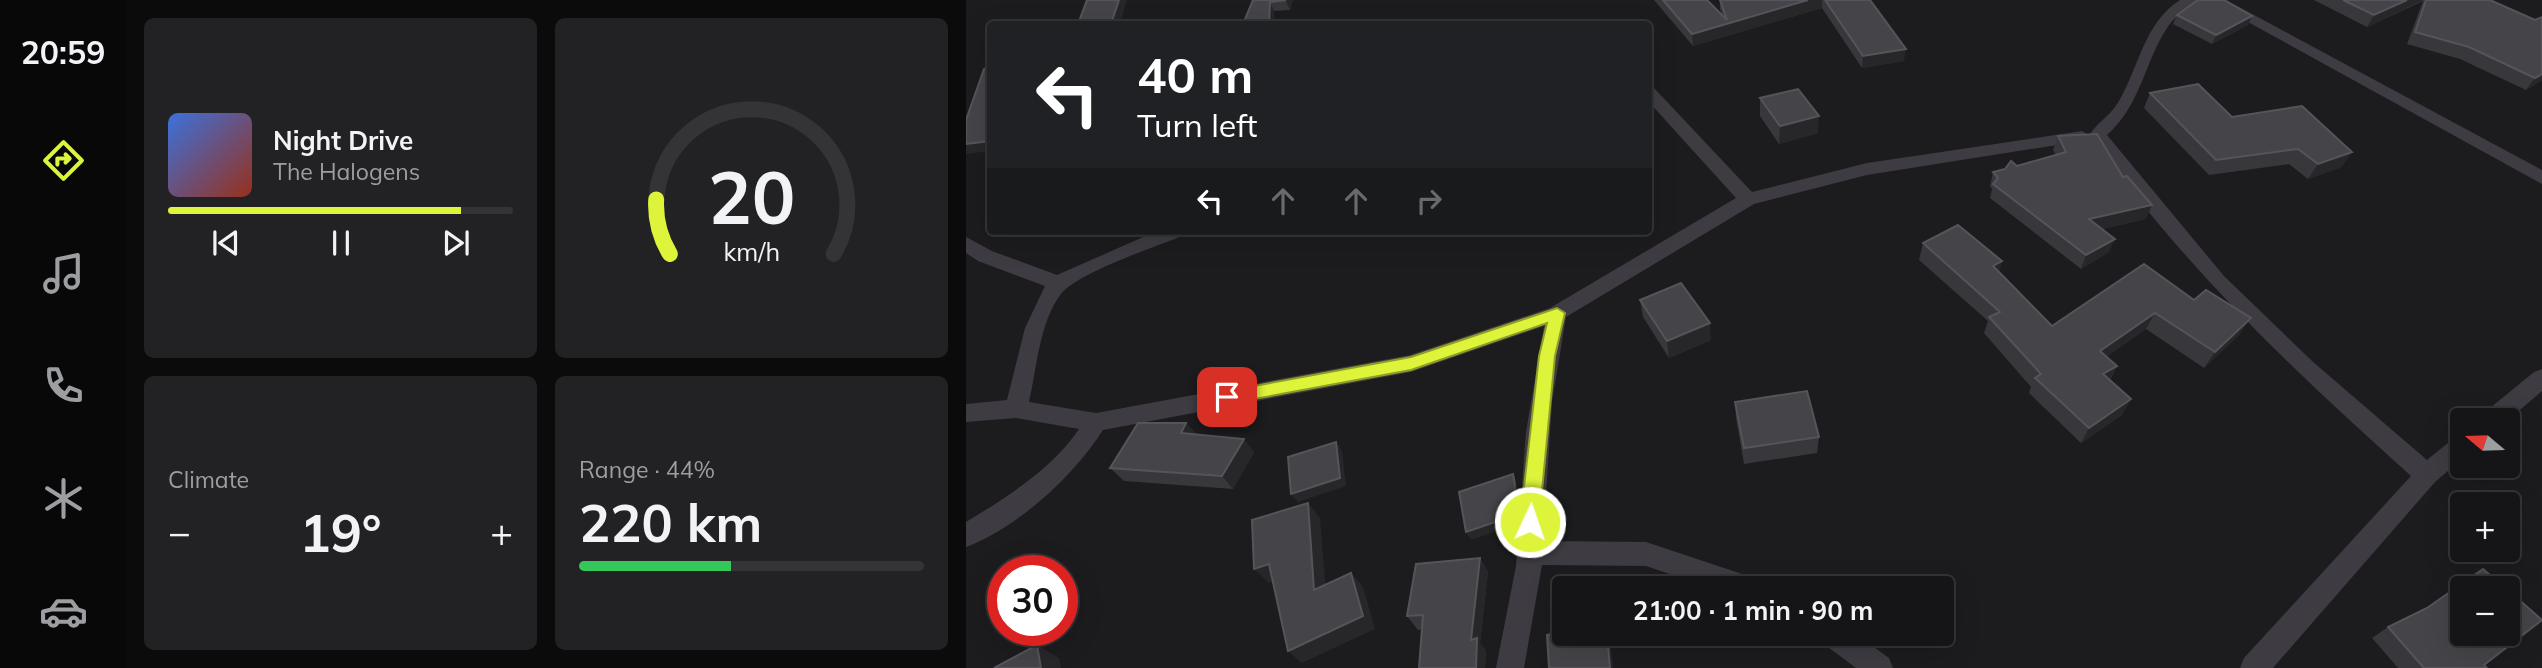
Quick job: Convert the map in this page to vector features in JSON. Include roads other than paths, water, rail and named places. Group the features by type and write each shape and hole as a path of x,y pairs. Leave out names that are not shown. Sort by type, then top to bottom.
{"street":[{"path":"966,413 1017,409 1096,422 1411,363 1557,313 1748,199 1867,169 2098,134 2113,124 2127,106 2165,17 2190,0"},
{"path":"2214,0 2336,63 2542,178"},
{"path":"1652,95 1748,199"},
{"path":"2098,134 2217,281 2304,367 2427,475"},
{"path":"1017,409 1034,334 1045,301 1058,283 1166,235"},
{"path":"966,244 985,256 1058,283"},
{"path":"1510,668 1530,553 1533,468 1547,356 1557,313"},
{"path":"2506,408 2542,378"},
{"path":"966,535 1056,475 1083,443 1096,422"},
{"path":"2254,668 2427,475 2450,455"},
{"path":"1530,553 1646,554 1712,576"},
{"path":"1850,646 1879,668"}]}
